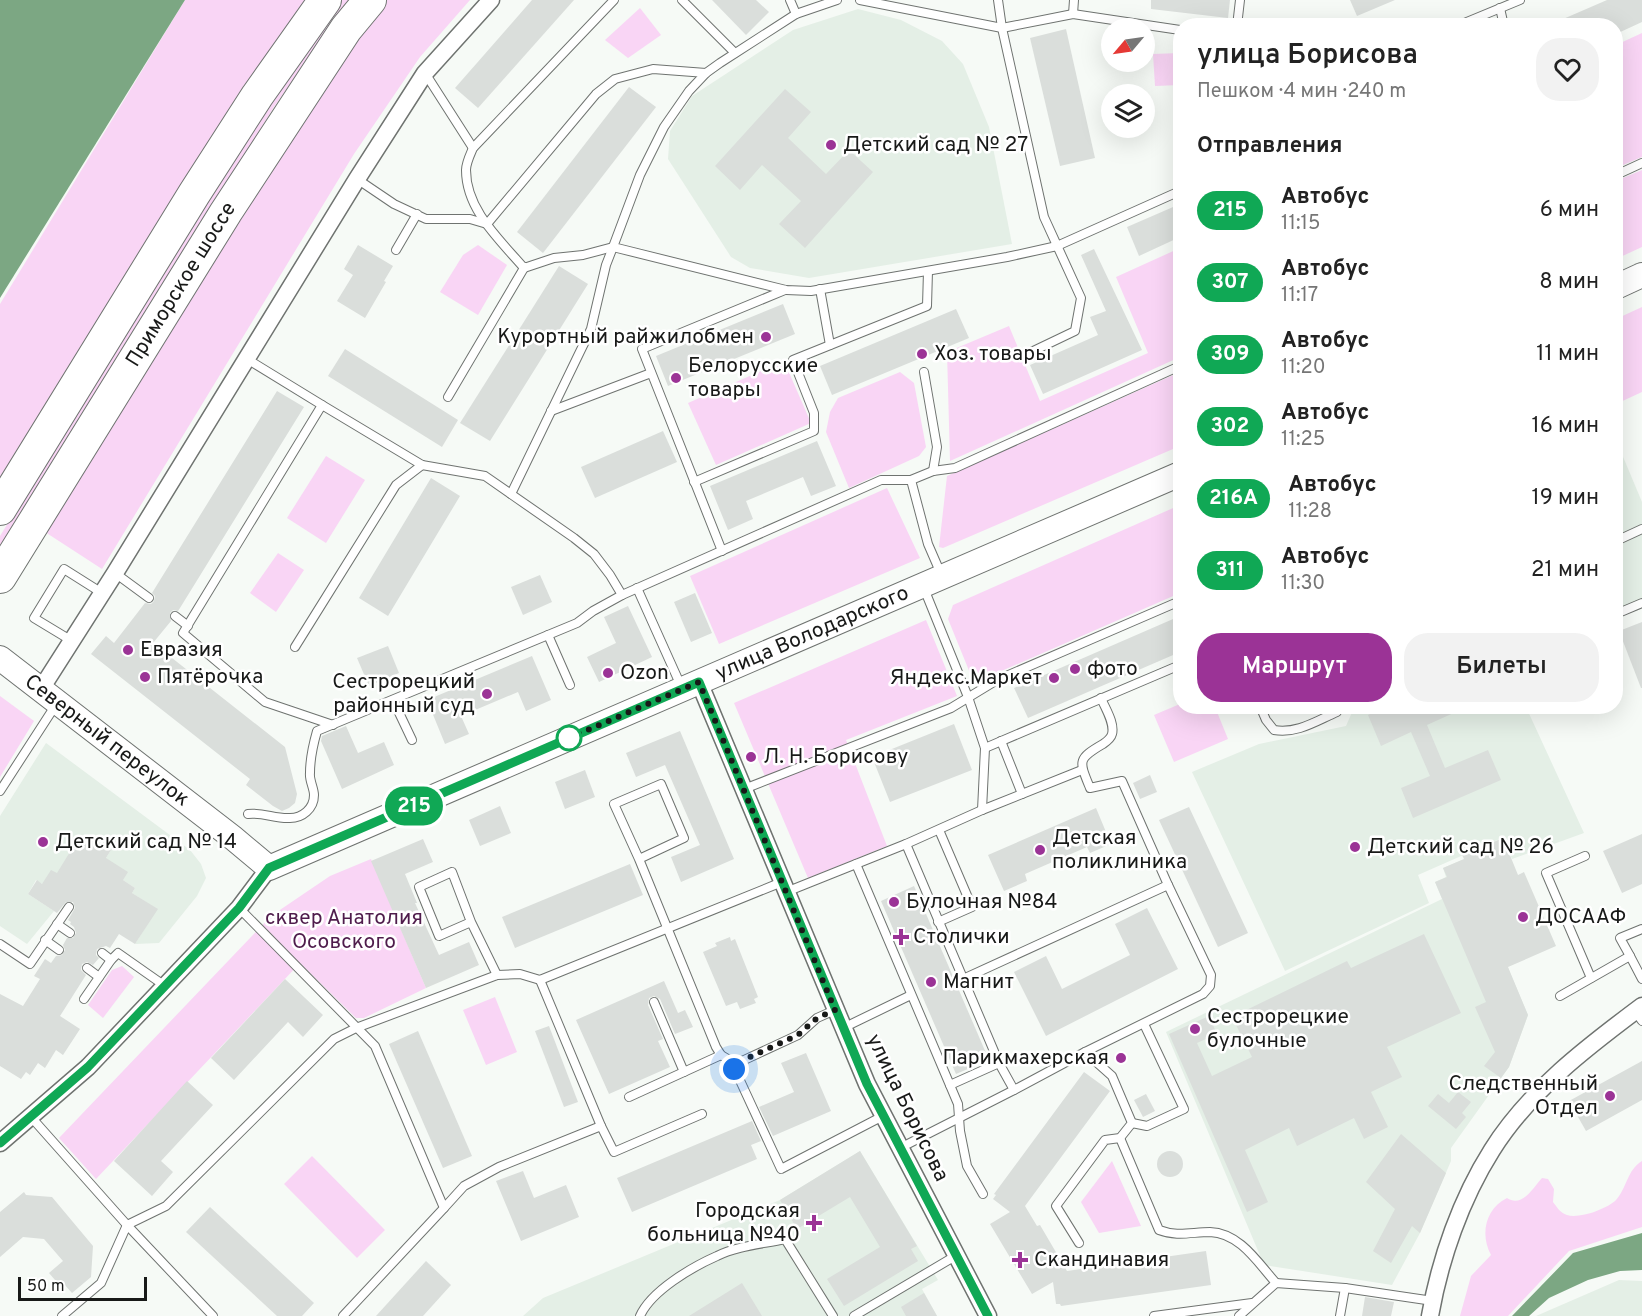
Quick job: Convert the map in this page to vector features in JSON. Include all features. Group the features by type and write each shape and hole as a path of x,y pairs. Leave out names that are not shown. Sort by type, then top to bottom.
{"highway":[{"name":"Приморское шоссе","path":"0,509 200,184 257,96 325,0"},
{"name":"Приморское шоссе","path":"0,577 232,202 346,29 370,0"}],"main road":[{"path":"1623,284 1642,275"},
{"name":"улица Володарского","path":"269,868 1173,477"},
{"name":"Северный переулок","path":"0,658 269,868"}],"street":[{"path":"49,696 72,641 357,178 425,73 491,0"},
{"name":"улица Борисова","path":"691,686 744,789 835,1010 883,1116 988,1316"},
{"name":"улица Володарского","path":"0,1143 88,1067 239,908 269,868"},
{"path":"1431,1309 1450,1239 1472,1186 1492,1150 1542,1089 1592,1043 1640,1013"}],"lane":[{"path":"524,268 475,207 468,189 466,168 473,148 614,0"},
{"path":"682,0 735,53"},
{"path":"790,0 796,15"},
{"path":"511,494 591,329 606,265 640,175 664,127 689,91 706,74 796,15 837,0"},
{"path":"860,0 1002,28 1073,14 1173,29"},
{"path":"998,0 1002,28 1044,217 1081,298 1075,331 1029,353"},
{"path":"1073,14 1074,0"},
{"path":"1238,18 1240,0"},
{"path":"1476,18 1520,0"},
{"path":"1500,8 1502,18"},
{"path":"487,224 596,94 615,80 653,69 706,74"},
{"path":"425,73 473,148"},
{"path":"1623,172 1642,163"},
{"path":"357,178 394,204 426,219 470,219 487,224"},
{"path":"448,397 524,268 554,258 583,255 613,247 786,290 820,289 1057,246 1173,194"},
{"path":"396,250 417,214"},
{"path":"694,482 814,431 814,413 794,360 927,306 928,270"},
{"path":"820,289 830,345"},
{"path":"722,551 642,349 786,290"},
{"path":"247,359 422,465 485,476 594,554 622,595"},
{"path":"248,814 260,813 278,818 292,818 305,814 312,806 314,795 309,776 311,749 317,731 577,623 594,610 622,595 881,480 912,480 933,471 955,468 1173,369"},
{"path":"924,372 937,447 933,471"},
{"path":"551,411 651,374"},
{"path":"322,405 183,633 265,702 333,725"},
{"path":"295,647 396,485 422,465"},
{"path":"912,480 928,544 933,581 985,748 982,810"},
{"path":"1623,538 1642,529"},
{"path":"72,641 34,618 64,569 102,593"},
{"path":"115,573 149,598"},
{"path":"637,588 691,686"},
{"path":"1623,611 1642,603"},
{"path":"744,789 951,708 997,680 1173,604"},
{"path":"175,616 188,626"},
{"path":"548,635 570,685"},
{"path":"985,748 1173,668"},
{"path":"0,791 49,696"},
{"path":"900,1148 1203,994 1210,987 1211,975 1122,781 1090,788 1082,770 1084,756 1108,740 1112,734 1112,723 1101,698"},
{"path":"393,700 412,740"},
{"path":"1263,714 1274,730 1284,732 1299,730 1333,714"},
{"path":"1000,741 1022,794"},
{"path":"62,1316 100,1283 127,1225 166,1206 334,1039 356,1028 496,975 520,974 540,980 667,929 856,864 1082,770"},
{"path":"639,859 684,838 661,784 614,804 721,1055 731,1061 741,1061 798,1035 817,1018 835,1010"},
{"path":"938,922 972,907 939,830"},
{"path":"906,844 999,1064 1014,1090"},
{"path":"1585,856 1546,873 1591,978"},
{"path":"856,864 958,1104 967,1166 983,1194"},
{"path":"471,922 438,936 419,886 452,872 471,922 496,975"},
{"path":"963,979 1168,885"},
{"path":"0,944 30,964 69,907"},
{"path":"239,908 375,1046 444,1208"},
{"path":"57,924 70,933"},
{"path":"1642,929 1620,938 1630,956 1639,964 1642,979"},
{"path":"45,940 59,950"},
{"path":"102,953 111,960"},
{"path":"84,999 118,953 165,986"},
{"path":"1560,996 1630,956"},
{"path":"87,968 99,977"},
{"path":"540,980 614,1152 702,1114"},
{"path":"843,1028 911,995"},
{"path":"654,1002 684,1072"},
{"path":"1132,1123 1147,1126 1184,1109 1144,1024"},
{"path":"1085,1052 1112,1076 1132,1123"},
{"path":"629,1097 721,1055"},
{"path":"731,1061 781,1168 883,1116"},
{"path":"950,1085 999,1064"},
{"path":"31,1117 127,1225 213,1316"},
{"path":"1079,1243 1056,1206 1105,1140 1120,1138 1132,1123"},
{"path":"343,1316 464,1186 499,1167 601,1126"},
{"path":"1120,1138 1159,1230 1171,1235 1212,1232 1228,1236 1244,1247 1276,1283"},
{"path":"640,1316 645,1305 672,1282 717,1256 785,1239 833,1316"},
{"path":"854,1316 957,1255"},
{"path":"1239,1316 1276,1283 1344,1288 1431,1309"},
{"path":"1340,1316 1344,1288"},
{"path":"1154,1316 1252,1303"}],"shaded area":[{"path":"0,0 185,0 0,298"},
{"name":"Детский сад № 27","path":"858,9 901,20 942,41 963,64 989,127 1012,244 809,278 750,268 731,257 668,159 670,131 692,96 793,30"},
{"path":"1623,457 1642,502 1642,600 1623,608"},
{"name":"Детский сад № 26","path":"1351,714 1529,714 1584,833 1512,859 1502,838 1418,875 1429,903 1285,971 1192,772 1259,744 1346,726"},
{"name":"Детский сад № 14","path":"46,743 190,850 201,864 206,878 197,896 159,943 135,944 157,909 132,893 135,888 123,880 96,874 111,850 90,837 69,865 42,884 36,880 28,894 54,911 27,944 0,926 0,816"},
{"path":"1462,860 1528,1015 1509,1067 1451,1148 1451,1161 1420,1233 1392,1285 1264,1265 1166,1032 1442,899 1435,882 1446,877 1443,868"},
{"name":"Городская больница №40","path":"860,1151 938,1280 922,1289 937,1316 523,1316 543,1298 780,1200"},
{"path":"1642,1233 1642,1270 1620,1271 1588,1280 1549,1298 1529,1316 1512,1316 1573,1253"},
{"path":"1619,1280 1642,1281 1642,1316 1536,1316"}],"green space":[{"path":"185,0 307,0 0,483 0,304"},
{"path":"341,0 351,0 274,107 0,550 0,536 206,200"},
{"path":"387,0 470,0 420,57 354,154 102,569 45,532 299,125 358,36"},
{"path":"640,8 661,35 628,58 605,40"},
{"path":"1642,33 1642,157 1623,165 1623,42"},
{"path":"1173,53 1173,85 1155,86 1155,54"},
{"path":"1642,170 1642,247 1623,256 1623,178"},
{"path":"478,245 507,265 478,315 440,292 463,255"},
{"path":"1173,251 1173,360 950,461 947,352 1009,326 1040,401 1148,353 1116,277"},
{"path":"1642,307 1642,392 1623,401 1623,316"},
{"path":"784,361 811,423 716,465 688,403"},
{"path":"900,372 914,383 926,447 919,456 849,488 826,432 830,412 838,398"},
{"path":"1173,375 1173,449 943,548 939,547 947,476"},
{"path":"326,456 365,480 326,543 287,518"},
{"path":"887,488 920,558 719,644 690,576"},
{"path":"1173,508 1173,596 974,683 948,619 953,605"},
{"path":"278,553 304,570 276,612 250,593"},
{"path":"926,620 957,696 846,740 887,846 808,878 734,703"},
{"path":"0,696 34,721 0,777"},
{"path":"1173,707 1173,714 1218,714 1228,739 1174,762 1154,715"},
{"name":"сквер Анатолия Осовского","path":"371,859 426,988 364,1018 356,1018 300,963 96,1179 59,1138 271,916 330,876"},
{"path":"122,966 134,977 103,1018 88,1005 112,970"},
{"path":"495,997 517,1052 486,1065 463,1010"},
{"path":"312,1156 385,1230 357,1258 284,1184"},
{"path":"1112,1161 1141,1226 1099,1233 1081,1202"},
{"path":"1642,1161 1642,1227 1569,1251 1508,1316 1460,1316 1471,1276 1491,1255 1485,1231 1489,1216 1500,1203 1507,1198 1522,1199 1542,1178 1548,1179 1554,1189 1553,1202 1562,1213 1578,1216 1593,1212 1616,1200 1633,1169"}],"building":[{"path":"532,0 574,0 478,108 455,88"},
{"path":"712,0 756,0 769,12 746,35"},
{"path":"1151,0 1230,0 1228,18 1151,9"},
{"path":"1350,0 1395,0 1357,16"},
{"path":"1607,0 1642,0 1642,22 1623,31 1623,18 1565,18"},
{"path":"1066,29 1095,158 1060,166 1030,38"},
{"path":"629,87 656,107 543,253 517,232"},
{"path":"785,89 811,112 788,138 826,174 849,150 873,172 805,248 779,224 801,201 762,165 740,190 715,166"},
{"path":"1173,207 1173,240 1139,256 1127,227"},
{"path":"358,245 393,266 365,318 337,301 353,275 344,269"},
{"path":"1094,249 1142,350 1043,394 1030,365 1098,335 1090,317 1106,311 1081,255"},
{"path":"559,266 588,284 490,441 460,423"},
{"path":"783,304 795,334 668,386 656,356"},
{"path":"956,309 969,338 832,395 820,366"},
{"path":"345,349 458,420 442,447 328,376"},
{"path":"277,391 304,407 180,608 170,613 171,621 153,643 285,747 297,794 295,803 282,811 246,785 250,779 91,654 106,636 114,643 145,603 151,604 154,601 155,596 152,593"},
{"path":"663,431 677,462 595,498 581,467"},
{"path":"817,441 836,486 811,496 803,477 746,501 753,519 728,530 710,486"},
{"path":"431,478 460,496 388,616 359,598"},
{"path":"540,575 552,602 523,615 511,587"},
{"path":"695,593 712,633 691,642 674,602"},
{"path":"628,606 652,657 599,682 587,657 616,643 604,617"},
{"path":"1173,619 1173,655 1028,718 1014,688"},
{"path":"1642,622 1642,688 1623,641 1623,629"},
{"path":"388,646 399,673 369,686 357,658"},
{"path":"532,656 551,700 526,711 518,692 461,716 469,734 445,744 427,700"},
{"path":"1451,714 1427,725 1445,768 1488,750 1501,780 1413,818 1401,788 1430,776 1411,732 1381,746 1368,715"},
{"path":"954,724 972,770 890,802 872,757"},
{"path":"346,726 358,753 384,742 394,765 342,789 321,741 322,736"},
{"path":"680,731 734,859 681,882 671,857 700,845 665,765 636,777 626,753"},
{"path":"585,770 595,797 565,809 555,782"},
{"path":"1150,775 1157,792 1140,799 1133,783"},
{"path":"500,806 511,833 480,846 469,820"},
{"path":"1189,807 1248,933 1218,947 1159,820"},
{"name":"Детская поликлиника","path":"1096,808 1111,844 1090,853 1087,847 1025,874 1027,881 1004,891 988,855"},
{"path":"1642,834 1642,884 1622,893 1603,851"},
{"path":"90,837 111,850 106,858 128,872 123,880 135,888 132,893 158,909 135,944 119,934 110,948 106,946 97,949 96,955 99,958 93,965 87,962 82,964 81,970 86,975 60,1016 80,1029 63,1055 56,1050 45,1068 38,1063 30,1075 26,1072 21,1079 0,1066 0,994 23,1006 40,979 34,976 45,959 51,963 56,956 62,955 65,950 63,945 67,938 73,938 76,933 68,920 75,908 73,902 66,902 57,913 28,894 37,880 42,884 51,870 57,873 73,847 80,851"},
{"path":"1503,838 1518,875 1524,872 1556,946 1508,967 1528,1015 1509,1067 1501,1078 1484,1066 1495,1052 1475,1007 1486,1002 1435,882 1447,877 1443,868 1464,859 1462,855"},
{"path":"423,839 433,862 405,874 417,903 415,903 439,955 469,942 479,965 426,988 371,861"},
{"path":"630,864 643,895 515,948 502,917"},
{"path":"914,886 989,1060 956,1074 881,901"},
{"path":"1147,908 1178,969 1046,1036 1014,972 1046,956 1062,989 1130,955 1115,924"},
{"path":"1424,934 1461,1013 1387,1047 1402,1077 1371,1092 1388,1127 1364,1139 1354,1118 1297,1146 1289,1128 1245,1150 1268,1202 1247,1212 1169,1034 1209,1016 1217,1034 1197,1043 1212,1076 1252,1057 1232,1017 1347,961 1351,968"},
{"path":"730,937 731,941 735,939 758,997 754,999 756,1003 740,1009 737,1002 726,1006 703,952 717,946 715,943"},
{"path":"285,979 323,1015 303,1037 288,1022 234,1080 211,1058"},
{"path":"664,981 678,1013 685,1010 693,1027 675,1034 660,999 654,996 649,998 648,1005 663,1039 658,1041 670,1067 609,1094 576,1020"},
{"path":"549,1026 578,1102 564,1107 535,1031"},
{"path":"418,1031 472,1156 443,1168 389,1044"},
{"path":"806,1053 831,1111 773,1136 759,1107 794,1092 781,1063"},
{"name":"Следственный Отдел","path":"1642,1061 1642,1100 1586,1131 1569,1101"},
{"path":"1084,1072 1110,1091 1025,1206 1037,1226 1040,1225 1067,1271 1206,1251 1211,1285 1061,1306 1056,1304 1053,1282 1032,1294 990,1224 1010,1212 993,1199 996,1195 994,1194"},
{"path":"187,1081 213,1105 161,1161 173,1172 152,1196 114,1161"},
{"path":"1458,1092 1471,1102 1462,1113 1466,1117 1456,1129 1428,1106 1438,1094 1449,1103"},
{"path":"1146,1094 1155,1111 1143,1117 1134,1100"},
{"path":"752,1121 761,1141 751,1145 757,1159 632,1212 617,1178"},
{"path":"1401,1134 1446,1173 1420,1233 1412,1226 1391,1263 1373,1251 1395,1209 1366,1182"},
{"path":"860,1151 917,1246 911,1249 918,1261 844,1306 827,1279 880,1247 850,1197 797,1229 780,1200"},
{"path":"1170,1151 1179,1155 1183,1164 1179,1173 1170,1177 1161,1173 1157,1164 1161,1155"},
{"path":"523,1171 534,1198 566,1185 579,1217 521,1241 496,1181"},
{"path":"24,1192 26,1195 52,1197 93,1246 91,1277 72,1293 64,1284 61,1287 49,1273 63,1261 44,1239 23,1237 0,1257 0,1212"},
{"path":"210,1207 314,1303 302,1316 277,1316 186,1232"},
{"path":"426,1261 451,1285 423,1316 376,1316"},
{"path":"742,1283 762,1316 689,1316"},
{"path":"924,1293 937,1316 906,1316 901,1307"},
{"path":"1365,1297 1394,1302 1391,1316 1362,1316"}],"bus line":[{"name":"215","path":"0,1143 88,1067 239,908 269,868 699,682 867,1084 988,1316"}],"place":[{"name":"Детский сад № 27","path":"831,145"},
{"name":"Курортный райжилобмен","path":"766,337"},
{"name":"Хоз. товары","path":"922,354"},
{"name":"Белорусские товары","path":"676,378"},
{"name":"Евразия","path":"128,650"},
{"name":"фото","path":"1075,669"},
{"name":"Ozon","path":"608,673"},
{"name":"Пятёрочка","path":"145,677"},
{"name":"Яндекс.Маркет","path":"1054,678"},
{"name":"Сестрорецкий районный суд","path":"487,694"},
{"name":"Л. Н. Борисову","path":"751,757"},
{"name":"Детский сад № 14","path":"43,842"},
{"name":"Детский сад № 26","path":"1355,847"},
{"name":"Детская поликлиника","path":"1040,850"},
{"name":"Булочная №84","path":"894,902"},
{"name":"ДОСААФ","path":"1523,917"},
{"name":"Столички","path":"901,937"},
{"name":"Магнит","path":"931,982"},
{"name":"Сестрорецкие булочные","path":"1195,1029"},
{"name":"Парикмахерская","path":"1121,1058"},
{"name":"Следственный Отдел","path":"1610,1096"},
{"name":"Городская больница №40","path":"814,1223"},
{"name":"Скандинавия","path":"1020,1260"}],"route":[{"path":"569,738 699,682 835,1010 817,1018 798,1035 741,1061 731,1061 734,1069"}]}
